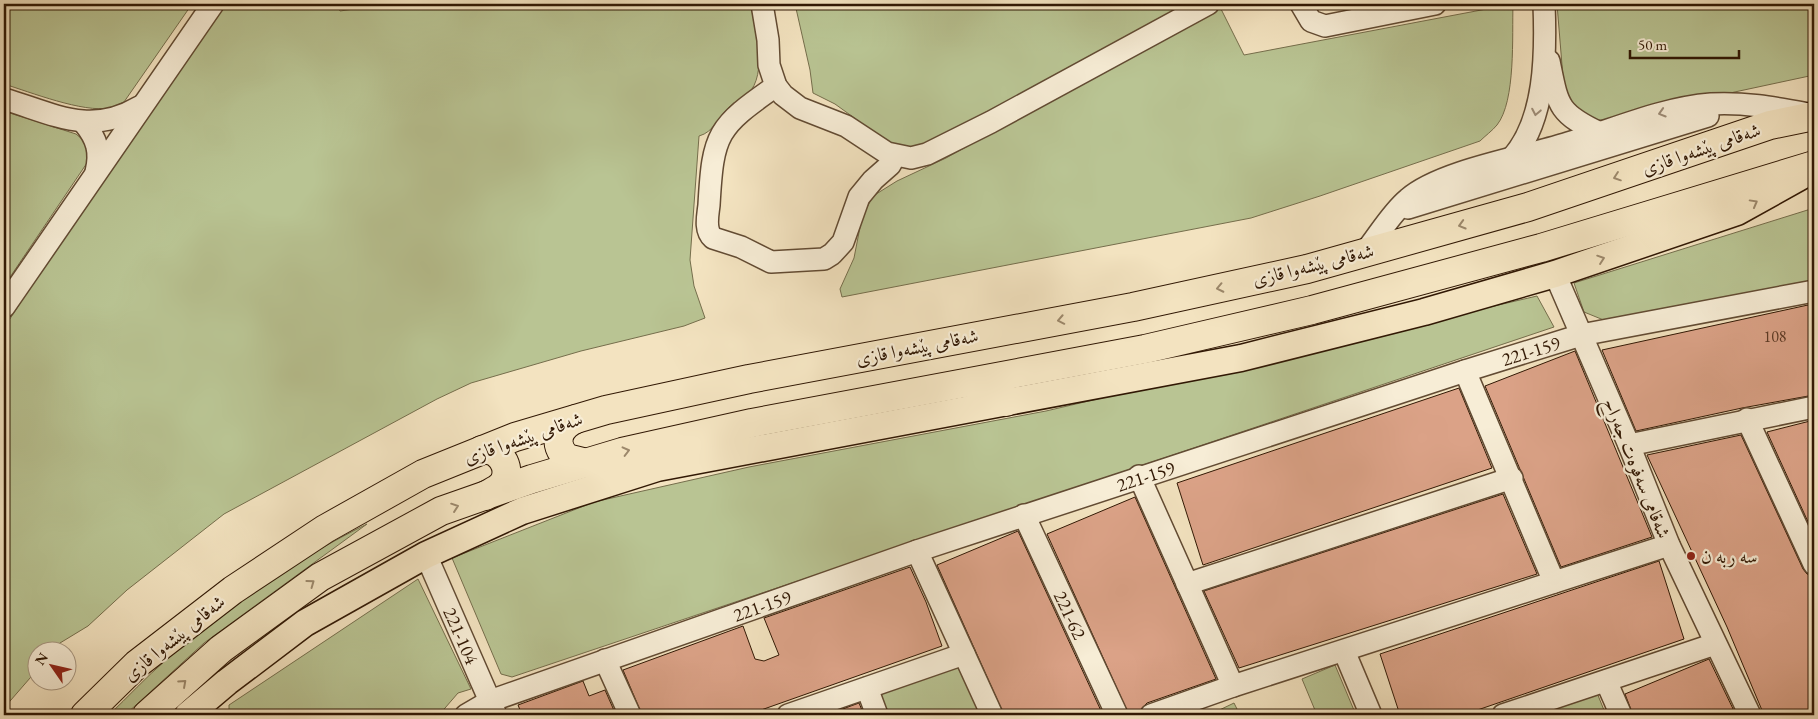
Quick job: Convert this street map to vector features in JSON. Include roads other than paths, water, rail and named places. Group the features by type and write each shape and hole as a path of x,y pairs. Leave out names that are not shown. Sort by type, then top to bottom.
{"highway":[{"name":"شەقامی پێشەوا قازی","path":"85,715 145,658 233,590 325,528 423,474 515,437 606,410 749,379 1133,307 1307,269 1528,206 1770,125 1814,115"},
{"name":"شەقامی پێشەوا قازی","path":"147,715 221,649 320,577 441,512 483,496 622,452 752,423 1145,349 1312,310 1541,248 1814,165"},
{"path":"967,383 996,390 1006,402"},
{"path":"576,419 562,427 559,433 559,447 567,458 587,463"},
{"path":"482,450 493,451 499,455 506,467 504,482 499,488 483,496"}],"main road":[{"path":"188,715 227,682 305,624 426,555 522,511 657,468 1241,358 1424,312 1555,274 1737,212 1814,169"}],"street":[{"path":"4,307 213,4"},
{"path":"762,4 768,40 769,65 776,86 783,95 800,108 846,126 895,156 912,158 927,154 1047,93 1208,4"},
{"path":"1301,4 1311,21 1325,26 1435,4"},
{"path":"1511,159 1521,149 1532,127 1545,46 1544,4"},
{"path":"1545,46 1560,106 1574,120 1600,133"},
{"path":"776,86 735,116 717,142 711,164 708,228 713,238 741,247 771,262 824,259 844,242 859,197 873,180 890,165 895,156"},
{"path":"4,99 84,122 110,120 125,115 143,105"},
{"path":"1365,252 1408,199 1427,187 1464,172 1670,111 1710,104 1747,104 1814,115"},
{"path":"1397,212 1747,104"},
{"path":"84,122 94,137 99,151 96,172"},
{"name":"شەقامی سەفوەت جەراح","path":"1555,274 1629,445 1669,545 1750,715"},
{"name":"221-159","path":"466,715 493,708 605,660 917,551 1139,476 1465,371 1581,335 1814,292"},
{"path":"1465,371 1512,478 1554,582"},
{"path":"1629,445 1747,419 1814,407"},
{"path":"1747,419 1814,564"},
{"path":"1139,476 1233,686"},
{"path":"1187,584 1512,478"},
{"name":"221-62","path":"1024,515 1117,715"},
{"path":"1151,715 1233,686 1669,545"},
{"path":"917,551 992,715"},
{"name":"221-104","path":"426,555 493,708"},
{"path":"1503,715 1715,644"},
{"path":"1344,651 1371,715"},
{"path":"788,715 964,654"},
{"path":"605,660 630,715"},
{"path":"1606,681 1621,715"},
{"path":"867,688 877,715"}],"place":[{"name":"سه ربه ن","path":"1691,556"}]}
